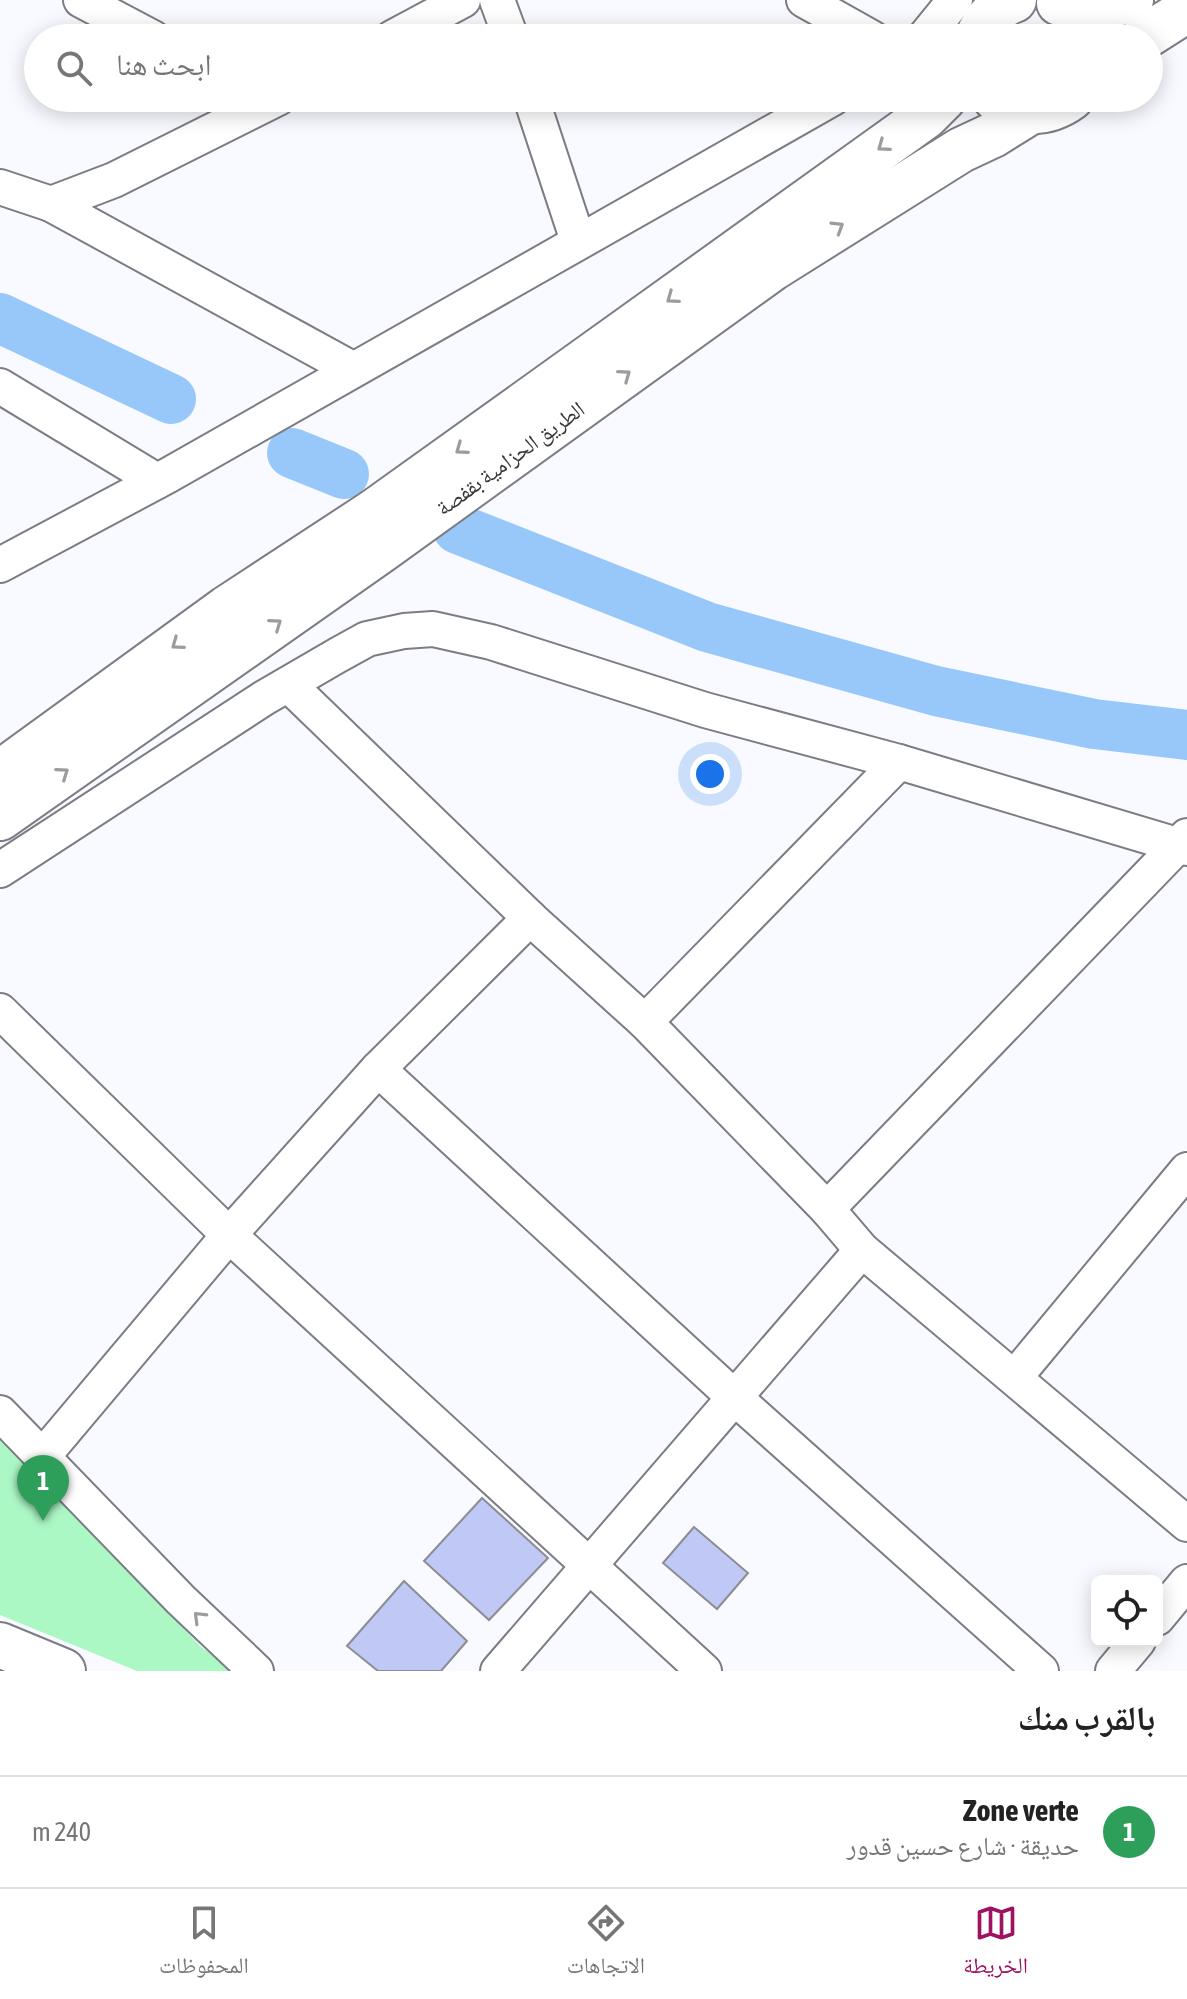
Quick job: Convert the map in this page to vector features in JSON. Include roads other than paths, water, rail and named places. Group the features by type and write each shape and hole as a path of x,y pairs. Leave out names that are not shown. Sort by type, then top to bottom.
{"main road":[{"path":"1055,1 1108,6 1131,0"},
{"path":"1055,1 1072,12 1082,24"},
{"path":"1163,25 1187,10"},
{"name":"الطريق الحزامية بقفصة","path":"0,773 227,608 375,511 930,112"},
{"name":"الطريق الحزامية بقفصة","path":"0,818 371,558 773,268 961,150 1004,129 1010,112"},
{"path":"0,1645 63,1671"}],"street":[{"path":"81,0 126,24"},
{"path":"418,24 463,0"},
{"path":"497,0 506,24"},
{"path":"804,0 847,24"},
{"path":"955,24 988,9"},
{"path":"51,204 114,180 247,112"},
{"path":"536,112 578,241"},
{"path":"0,565 157,481 808,112"},
{"path":"0,187 51,204 352,369"},
{"path":"0,386 157,481"},
{"path":"0,870 264,698 367,639 433,629 491,642 705,710 899,762 1095,822 1184,843"},
{"path":"289,685 530,918 645,1022 827,1209 862,1250 1187,1524"},
{"path":"645,1022 899,762"},
{"path":"827,1209 1184,843"},
{"path":"43,1456 229,1235 378,1069 530,918"},
{"path":"0,1011 229,1235 704,1671"},
{"path":"378,1069 734,1397 1041,1671"},
{"path":"1015,1377 1187,1170"},
{"path":"498,1671 862,1250"},
{"path":"0,1413 181,1600 256,1671"},
{"path":"1163,1611 1187,1582"},
{"path":"1113,1671 1133,1647"}],"waterway":[{"path":"0,318 171,399"},
{"path":"292,453 344,474"},
{"path":"458,529 707,627 936,691 1094,724 1187,735"}],"place":[{"name":"Zone verte","path":"43,1521"}]}
